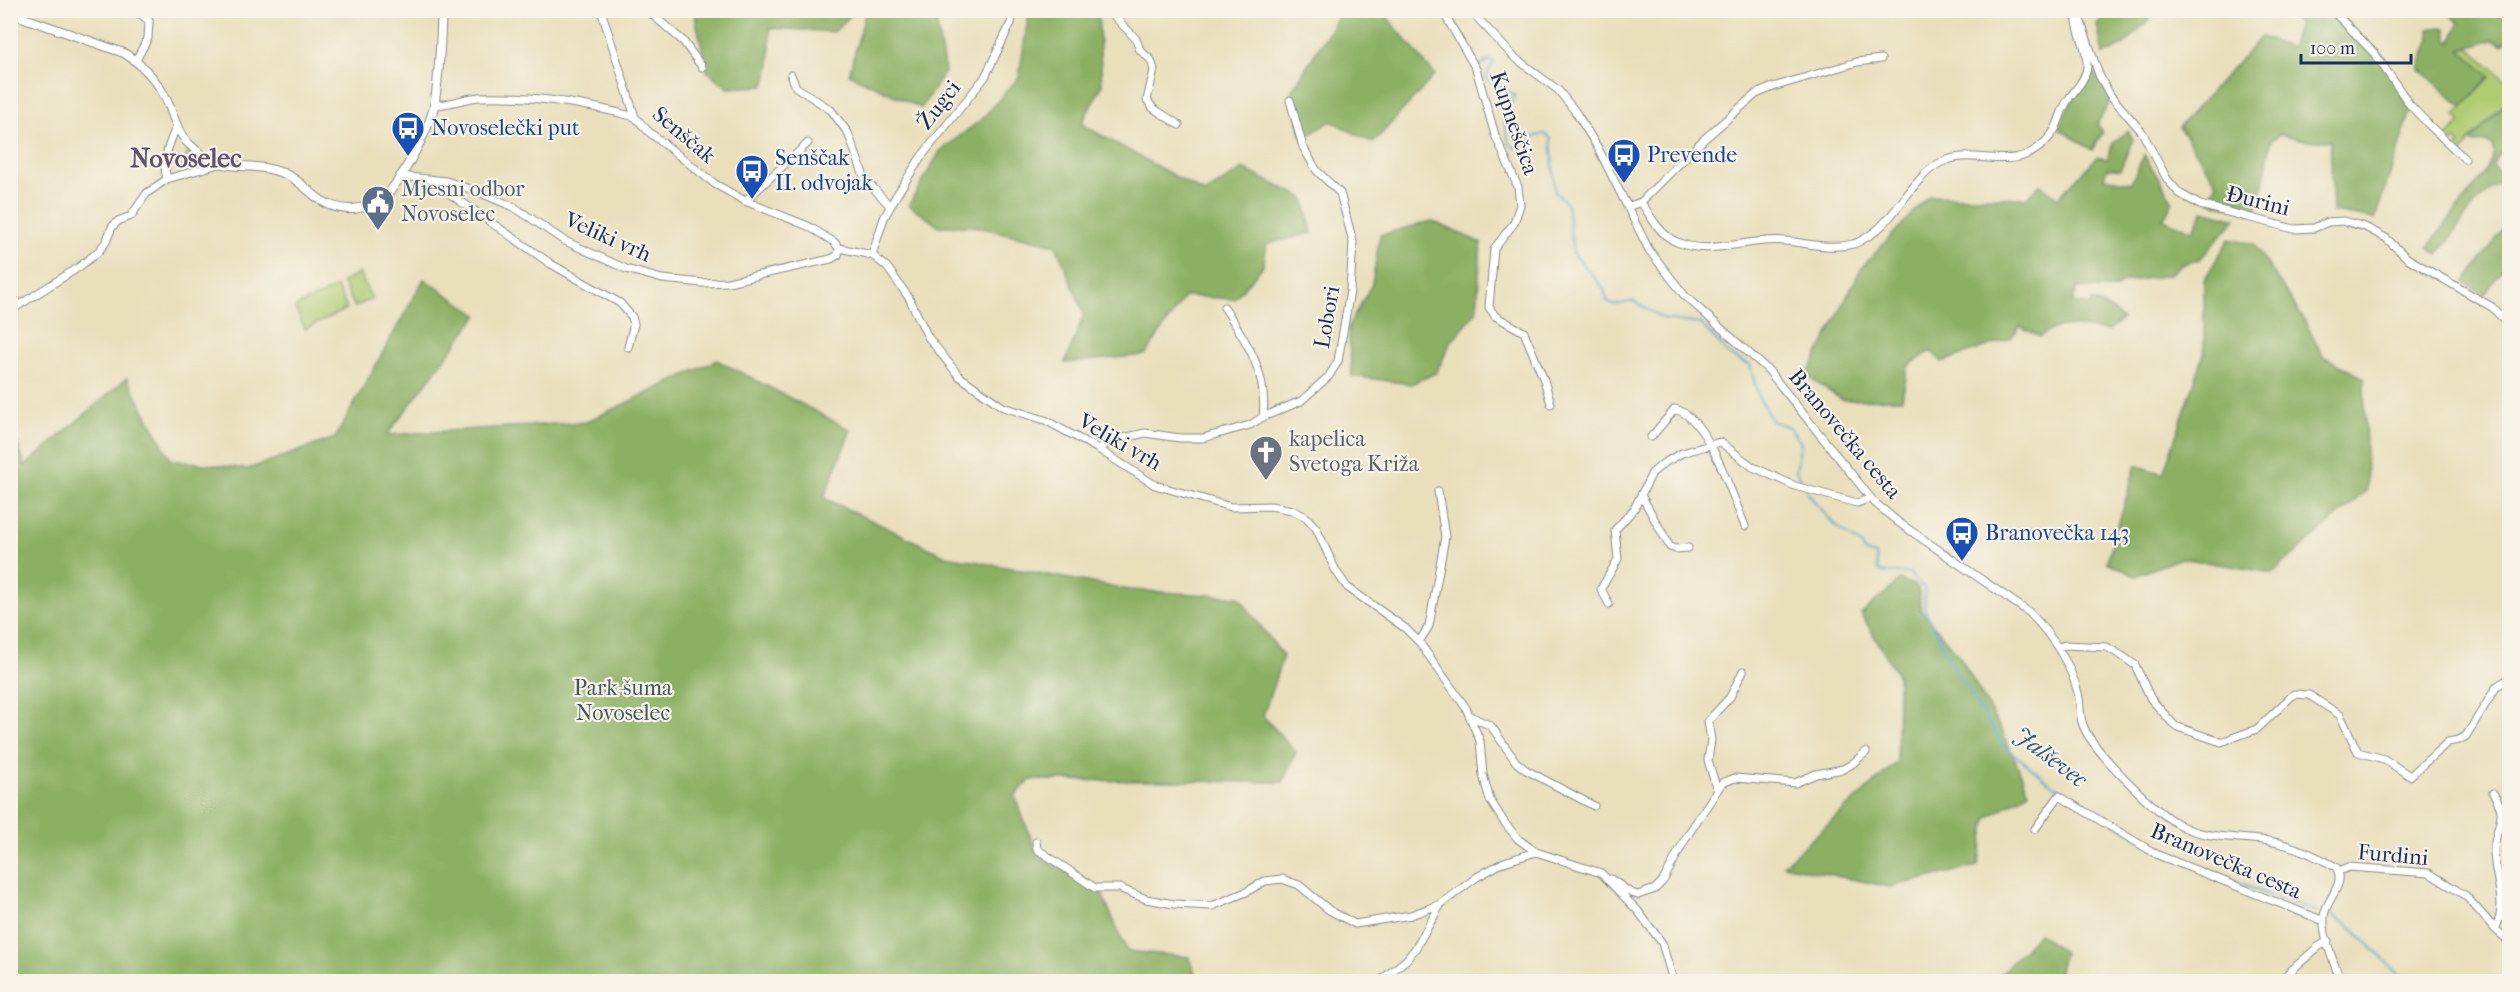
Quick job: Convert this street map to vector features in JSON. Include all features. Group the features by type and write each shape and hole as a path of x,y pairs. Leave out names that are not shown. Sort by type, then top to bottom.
{"street":[{"path":"136,10 148,21 148,38 136,60"},
{"path":"10,311 79,267 98,252 118,221 131,216 147,194 167,179 219,164 282,172 296,180 320,201 352,210 371,203 389,192 414,153 434,105 442,10"},
{"name":"Senščak","path":"601,10 635,117 650,132 715,184 745,201 808,226 834,242 839,248"},
{"path":"647,10 683,41 702,67"},
{"name":"Žugci","path":"872,255 890,206 921,157 985,77 1011,23 1014,10"},
{"path":"1115,10 1115,17 1136,39 1140,50 1152,60 1154,70 1147,100 1154,108 1179,125"},
{"name":"Kupneščica","path":"1442,10 1476,69 1495,135 1518,187 1520,205 1514,223 1494,249 1489,307 1495,316 1524,332 1544,380 1551,404"},
{"name":"Branovečka cesta","path":"1470,10 1514,57 1558,90 1575,111 1598,148 1649,250 1678,288 1768,370 1871,498 1898,522 2030,613 2058,647 2074,676 2082,724 2090,739 2144,796 2174,822 2194,832 2268,841 2319,857 2336,867 2340,879 2326,908 2324,919 2340,981"},
{"path":"1641,202 1664,233 1675,242 1693,247 1784,241 1832,246 1854,244 1891,218 1922,178 1939,163 1955,156 1987,160 2015,159 2033,152 2045,143 2058,126 2066,104 2087,70 2086,53 2078,33 2076,10"},
{"name":"Đurini","path":"2076,10 2099,75 2110,95 2142,132 2167,179 2180,193 2200,205 2294,229 2313,228 2328,222 2344,221 2365,227 2386,238 2407,258 2492,307 2510,326"},
{"path":"2332,10 2375,54 2410,105 2465,159"},
{"path":"10,13 124,53 136,60 149,71 165,96 185,140 219,164"},
{"path":"1627,207 1641,202 1702,140 1756,94 1857,62 1881,59"},
{"path":"791,75 796,87 831,110 843,126 866,178 890,206"},
{"path":"434,105 476,97 513,96 584,104 635,117"},
{"name":"Lobori","path":"1098,449 1115,441 1145,433 1180,438 1203,438 1250,425 1301,401 1329,376 1338,361 1353,262 1351,232 1340,193 1317,171 1303,147 1290,100"},
{"path":"167,179 164,166 166,151 177,125"},
{"path":"745,201 808,143"},
{"name":"Veliki vrh","path":"400,176 446,181 476,191 514,207 563,240 584,250 626,269 662,279 703,283 728,282 831,259 838,255 839,248"},
{"path":"430,180 551,264 620,303 632,317 634,324 628,347"},
{"path":"839,248 872,255"},
{"name":"Veliki vrh","path":"872,255 887,267 898,282 909,298 928,337 959,376 1003,407 1045,420 1098,449 1155,485 1231,507 1271,506 1292,510 1306,517 1316,528 1336,571 1347,587 1405,628 1419,642 1466,708 1480,741 1483,775 1491,800 1504,822 1518,839 1536,852 1601,873 1638,911 1662,943 1672,977 1676,981"},
{"path":"1224,307 1247,340 1261,378 1264,390 1263,417"},
{"path":"1651,437 1675,409 1683,411 1692,418 1710,444 1745,526"},
{"path":"1610,604 1601,589 1618,559 1615,530 1618,524 1634,509 1652,473 1682,453 1720,442 1753,467 1795,486 1857,503 1871,498"},
{"path":"1419,642 1429,626 1445,537 1438,491"},
{"path":"1641,495 1670,547 1688,548"},
{"path":"2058,647 2065,645 2107,647 2135,665 2151,699 2175,726 2221,742 2257,729 2294,694 2309,695 2340,715 2358,752 2384,759 2410,776 2448,742 2466,736 2497,686 2510,678"},
{"path":"1716,790 1708,760 1711,740 1708,721 1730,697 1743,671"},
{"path":"1470,716 1491,726 1516,762 1527,770 1594,806"},
{"path":"1601,873 1631,893 1638,895 1655,889 1663,880 1687,836 1722,783 1736,778 1795,783 1816,774 1843,769 1866,752"},
{"path":"2493,793 2500,804 2502,814 2495,837 2494,853 2501,901 2500,920 2495,929"},
{"name":"Branovečka cesta","path":"2035,829 2059,796 2158,855 2324,919"},
{"path":"1036,842 1037,849 1095,888 1119,888 1146,899 1174,904 1212,906 1246,892 1265,881 1282,879 1299,885 1329,910 1355,924 1411,915 1441,904 1477,877 1504,862 1536,852"},
{"name":"Furdini","path":"2339,871 2349,867 2429,873 2466,896 2495,929 2510,942"},
{"path":"1379,981 1406,960 1415,949 1441,904"},
{"path":"2278,981 2328,941"}],"green space":[{"path":"694,10 855,11 834,32 770,28 770,66 764,86 728,88 707,71"},
{"path":"866,11 934,11 945,72 921,108 849,74"},
{"path":"1029,11 1098,11 1102,86 1081,124 1205,193 1243,169 1304,198 1312,233 1267,244 1263,266 1234,299 1185,296 1145,355 1065,363 1084,314 1056,245 973,226 938,226 909,205 940,151 982,119 1019,77"},
{"path":"1342,11 1382,11 1435,75 1373,143 1331,121 1302,139 1292,90"},
{"path":"2115,11 2157,11 2124,45 2103,55 2097,24"},
{"path":"2287,11 2339,11 2414,102 2375,219 2333,212 2330,141 2309,141 2280,134 2271,140 2261,196 2255,214 2208,201 2217,183 2179,127 2261,37 2291,48 2299,24"},
{"path":"2453,11 2509,11 2509,39 2503,45 2493,40 2460,50 2490,76 2462,107 2419,68 2430,38 2429,29 2442,27 2446,29 2448,40 2451,43 2459,23 2452,16"},
{"path":"2469,48 2509,83 2509,99 2471,139 2462,154 2456,148 2460,144 2455,140 2451,143 2446,138 2461,122 2455,115 2490,77 2460,50"},
{"path":"2092,68 2111,100 2097,124 2103,132 2092,150 2059,129 2066,111"},
{"path":"2509,99 2509,141 2492,166 2505,177 2509,173 2509,192 2499,183 2490,190 2466,216 2438,255 2428,247 2483,176 2494,153 2492,145 2486,142 2474,143 2471,140"},
{"path":"2128,131 2133,139 2120,170 2107,168 2104,178 2131,183 2144,155 2173,202 2163,219 2193,231 2204,210 2236,219 2200,259 2180,265 2169,275 2123,282 2116,288 2077,288 2072,303 2089,306 2093,301 2112,310 2122,319 2109,331 2073,326 2055,328 2040,337 2020,326 2011,338 1942,362 1931,351 1908,366 1902,399 1842,400 1807,376 1862,267 1929,196 2026,198 2040,185 2058,198 2097,157 2107,159 2113,143"},
{"path":"189,150 192,152 191,155 198,157 194,157 194,161 199,163 181,170"},
{"path":"1432,221 1481,243 1477,311 1451,342 1436,373 1411,384 1352,376 1348,327 1372,284 1380,235"},
{"path":"2509,221 2509,259 2485,294 2464,283"},
{"path":"2229,239 2254,244 2303,318 2323,356 2364,378 2367,490 2273,573 2181,558 2135,576 2107,562 2136,465 2163,474 2204,354 2204,280"},
{"path":"359,273 372,299 355,307 342,282"},
{"name":"Park-šuma Novoselec","path":"424,279 478,315 387,435 586,422 717,360 851,430 824,498 946,556 1129,590 1239,597 1283,656 1263,716 1296,752 1283,782 1030,780 1015,796 1038,857 1099,887 1127,951 1190,957 1197,981 11,982 11,446 17,443 25,466 127,378 171,460 248,469 335,438"},
{"path":"337,287 347,309 305,329 295,307"},
{"path":"1900,580 1918,587 1921,610 1960,657 2003,733 2029,792 1987,818 1978,866 1890,887 1783,865 1897,762 1898,676 1861,614"},
{"path":"2039,933 2064,952 2056,981 1994,981"}],"waterway":[{"name":"Jalševec","path":"1451,10 1462,38"},
{"name":"Jalševec","path":"1478,66 1490,60 1494,62 1486,76 1487,80 1515,95 1504,121 1509,143 1515,148 1523,146 1530,139 1545,134 1551,138 1555,192 1567,203 1573,253 1604,289 1607,301 1615,305 1633,301 1664,319 1701,324 1730,356 1750,365 1759,398 1772,421 1789,427 1801,443 1796,470 1800,480 1807,488"},
{"name":"Jalševec","path":"1807,493 1835,525 1861,545 1865,552 1876,555 1878,571 1909,573 1924,588 1925,610 1950,661 2003,745 2049,782 2155,848 2262,892 2318,912"},
{"name":"Jalševec","path":"2329,914 2349,925 2406,982"}],"place":[{"name":"Novoselečki put","path":"408,157"},
{"name":"Prevende","path":"1624,184"},
{"name":"Senščak II. odvojak","path":"752,200"},
{"name":"Mjesni odbor Novoselec","path":"378,231"},
{"name":"kapelica Svetoga Križa","path":"1266,481"},
{"name":"Branovečka 143","path":"1962,562"}],"district":[{"name":"Novoselec","path":"186,158"}]}
